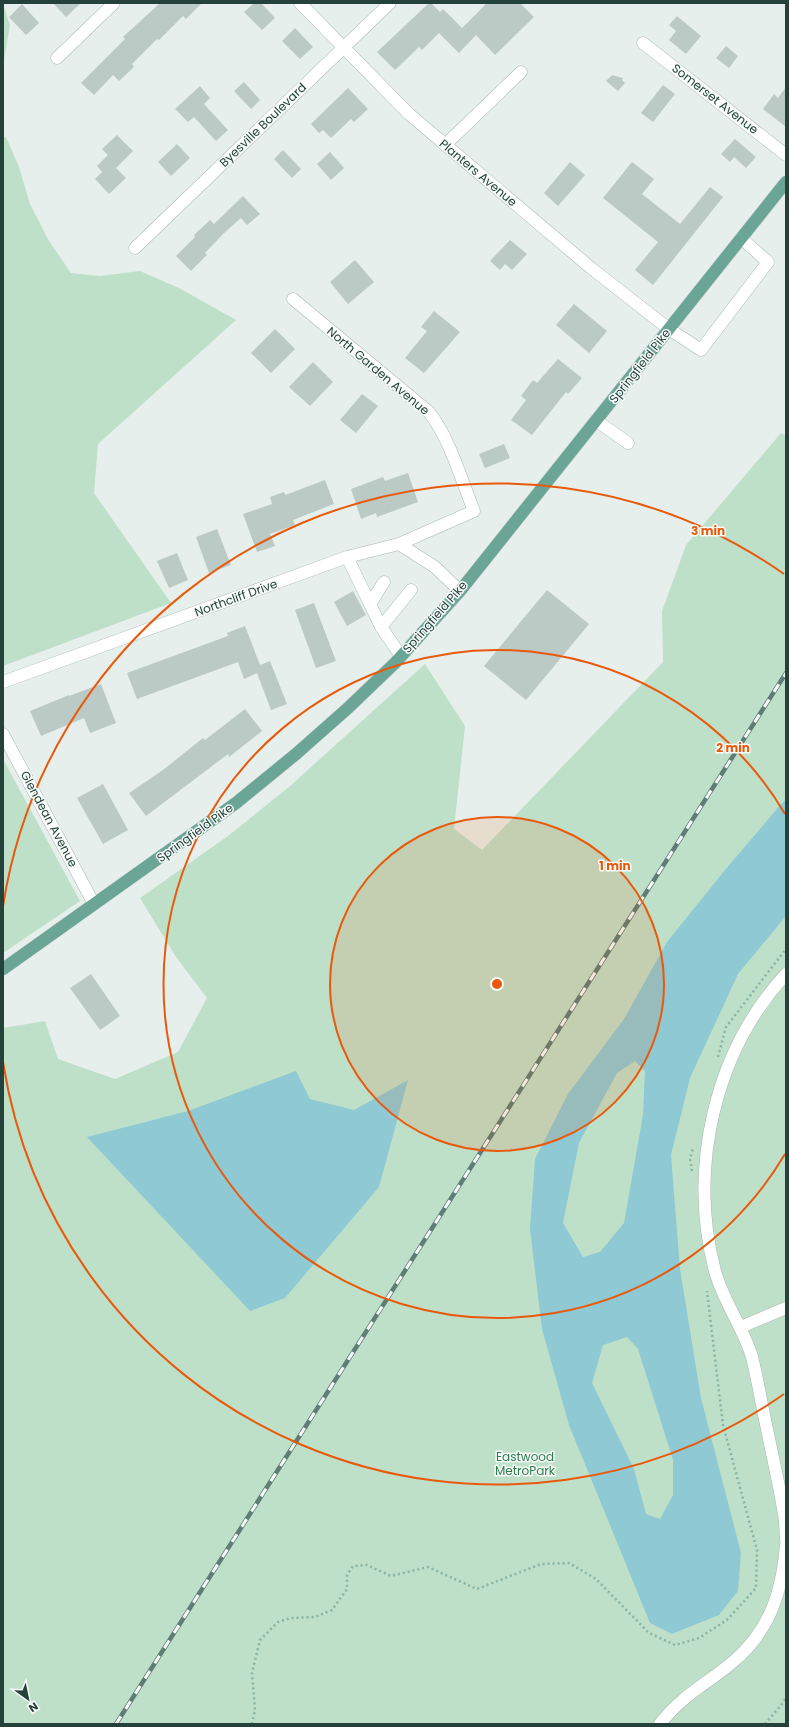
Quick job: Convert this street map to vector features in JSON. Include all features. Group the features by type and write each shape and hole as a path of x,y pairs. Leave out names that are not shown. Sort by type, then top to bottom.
{"main road":[{"name":"Springfield Pike","path":"3,969 236,803 285,764 348,708 401,656 460,591 786,182"}],"street":[{"path":"57,58 114,3"},
{"name":"Planters Avenue","path":"300,3 409,114 591,268 669,329 701,350 768,262 741,238"},
{"name":"Byesville Boulevard","path":"135,248 390,3"},
{"name":"Somerset Avenue","path":"643,43 786,155"},
{"path":"445,145 521,72"},
{"name":"North Garden Avenue","path":"293,299 429,412 443,435 474,511 399,544"},
{"path":"597,421 628,444"},
{"path":"399,544 435,567 460,591"},
{"name":"Northcliff Drive","path":"3,682 346,557 399,544"},
{"path":"346,557 381,627 401,656"},
{"path":"370,604 384,582"},
{"path":"381,627 411,590"},
{"name":"Glendean Avenue","path":"3,734 94,904"},
{"path":"786,974 759,1007 731,1058 718,1098 708,1143 706,1196 708,1234 716,1271 722,1290 741,1327 752,1358 781,1497 785,1520 786,1540"},
{"path":"741,1327 786,1308"},
{"path":"660,1724 670,1711 683,1699 734,1661 752,1642 764,1626 773,1609 780,1590 786,1545"}],"path":[{"path":"716,1064 726,1027 786,949"},
{"path":"692,1174 690,1159 694,1144"},
{"path":"252,1724 255,1710 252,1673 260,1640 278,1622 291,1618 315,1617 332,1610 347,1589 347,1575 353,1566 367,1565 392,1576 428,1568 476,1589 541,1564 569,1563 596,1579 649,1633 675,1645 699,1638 727,1620 756,1588 757,1550 723,1425 707,1289"},
{"path":"766,1724 786,1697"}],"green space":[{"path":"3,4 10,25 3,66"},
{"path":"6,137 19,167 30,204 49,241 71,273 100,276 140,271 179,288 236,320 98,444 94,493 171,603 3,666 3,138"},
{"name":"Eastwood MetroPark","path":"781,433 786,436 786,1724 3,1724 3,1028 45,1021 58,1059 115,1079 178,1052 207,998 176,957 140,898 228,836 289,787 425,664 465,726 454,829 482,850 663,662 662,611 686,545"},
{"path":"3,759 80,901 3,953"}],"water":[{"path":"786,800 786,916 738,974 690,1078 671,1155 680,1269 701,1398 741,1553 738,1591 719,1615 672,1634 650,1623 569,1425 542,1329 530,1229 535,1159 568,1094 624,1019 667,942 725,870","holes":["635,1061 645,1071 643,1115 624,1223 600,1252 583,1257 563,1223 579,1143 617,1073","627,1337 638,1349 673,1460 673,1495 660,1519 646,1514 634,1469 592,1383 603,1345"]},
{"path":"296,1071 310,1099 354,1110 408,1080 379,1187 285,1298 250,1311 87,1137 188,1111"}],"building":[{"path":"53,3 81,3 66,17"},
{"path":"160,3 202,3 186,19 183,16 159,40 157,39 132,64 134,67 119,81 113,75 94,95 81,83 125,39 123,37"},
{"path":"254,3 261,3 275,18 262,30 244,12"},
{"path":"429,3 431,3 440,12 443,9 462,28 487,3 520,3 534,17 495,55 476,35 459,53 439,33 422,50 419,47 395,70 377,52"},
{"path":"22,4 39,23 26,35 9,17"},
{"path":"677,16 701,36 686,54 669,40 676,31 669,25"},
{"path":"295,28 313,47 300,59 282,41"},
{"path":"726,46 738,56 729,68 716,58"},
{"path":"612,75 623,78 622,80 625,83 618,91 606,81"},
{"path":"244,82 260,100 251,109 234,91"},
{"path":"663,85 675,94 653,122 641,113"},
{"path":"200,86 210,98 204,104 228,130 216,141 194,117 188,122 175,109"},
{"path":"786,87 786,127 763,109 774,94 778,98"},
{"path":"348,88 368,109 354,122 351,119 331,138 323,130 319,133 311,124"},
{"path":"117,135 133,151 116,168 126,178 109,194 95,179 102,172 97,166 108,155 102,149"},
{"path":"735,139 756,157 746,168 734,157 730,162 721,154"},
{"path":"177,144 190,158 171,176 158,162"},
{"path":"283,150 301,169 292,178 274,159"},
{"path":"330,152 344,168 331,180 317,164"},
{"path":"570,162 585,175 558,206 544,193"},
{"path":"632,162 654,179 642,194 680,224 710,187 723,197 653,285 635,270 658,242 603,198"},
{"path":"243,196 260,214 247,225 241,218 205,253 207,255 191,271 176,256 195,237 194,235 210,220 214,224"},
{"path":"510,240 527,254 512,270 505,264 500,270 490,261"},
{"path":"355,260 374,282 348,304 330,282"},
{"path":"574,304 607,331 589,353 556,325"},
{"path":"434,311 460,332 424,373 405,358 427,331 421,327"},
{"path":"275,329 295,349 271,373 251,353"},
{"path":"558,359 582,378 568,394 566,392 532,435 511,420 526,400 521,396 533,380 537,383"},
{"path":"313,362 333,382 310,406 289,387"},
{"path":"362,394 378,406 356,433 340,420"},
{"path":"504,444 510,458 485,468 479,454"},
{"path":"408,473 418,502 377,517 376,513 361,519 351,489 383,477 385,481"},
{"path":"325,480 334,504 293,520 295,525 270,534 275,546 257,552 243,514 272,504 270,497 284,492 285,495"},
{"path":"217,529 231,565 209,573 196,537"},
{"path":"177,553 188,580 169,588 157,561"},
{"path":"547,590 589,624 526,700 484,666"},
{"path":"353,591 366,615 347,626 334,602"},
{"path":"314,603 336,661 316,668 295,610"},
{"path":"245,626 260,665 270,661 287,704 271,710 257,673 244,679 238,662 137,699 127,673 228,636 227,633"},
{"path":"101,684 116,723 90,733 84,718 41,736 30,711"},
{"path":"245,709 262,731 229,757 228,754 146,816 129,793 163,770 203,738 205,740"},
{"path":"103,784 128,830 103,844 77,798"},
{"path":"91,974 120,1016 100,1030 70,988"}],"railway":[{"path":"116,1724 786,673"}]}
